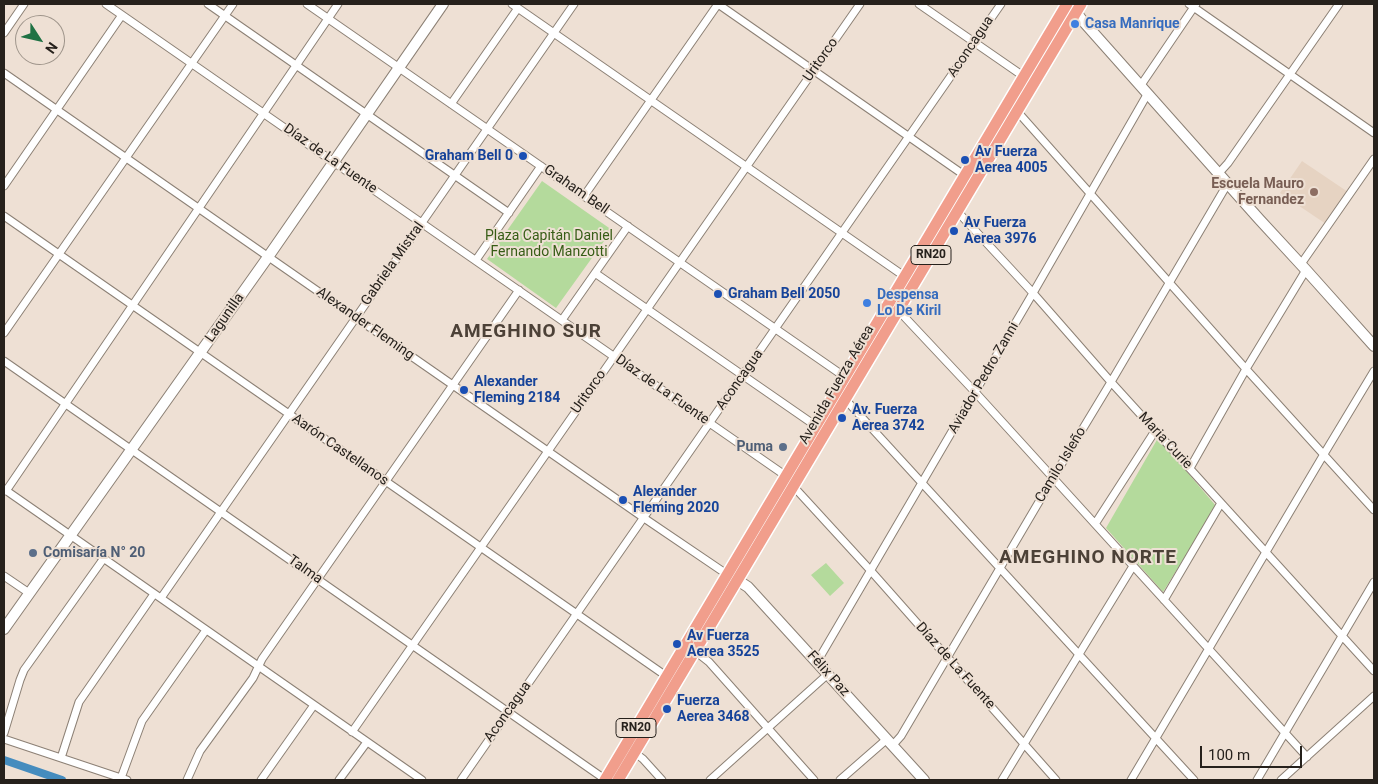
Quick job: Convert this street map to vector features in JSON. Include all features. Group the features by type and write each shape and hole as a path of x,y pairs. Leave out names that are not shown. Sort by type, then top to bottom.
{"main road":[{"name":"Lagunilla","path":"4,629 268,257 443,4"},
{"name":"Avenida Fuerza Aérea","path":"605,780 672,679 695,651 739,580 1016,110 1028,79 1067,4"},
{"name":"Avenida Fuerza Aérea","path":"618,780 635,753 728,575 844,377 964,175 1077,6"},
{"path":"1077,6 1082,20 1374,346"},
{"name":"Félix Paz","path":"728,575 748,587 924,780"}],"street":[{"path":"4,34 24,4"},
{"name":"Díaz de La Fuente","path":"106,4 786,476 1056,780"},
{"path":"208,4 509,213"},
{"path":"4,333 233,4"},
{"name":"Graham Bell","path":"307,4 844,377"},
{"path":"338,4 5,490 422,780"},
{"name":"Gabriela Mistral","path":"161,598 574,4"},
{"path":"584,196 718,4 964,175"},
{"name":"Uritorco","path":"352,732 860,4"},
{"path":"919,4 1028,79"},
{"name":"Aconcagua","path":"461,780 1001,4"},
{"path":"1219,173 1228,163 1339,4"},
{"path":"1193,5 1374,133"},
{"name":"Aviador Pedro Zanni","path":"817,662 1033,293 1193,5"},
{"path":"451,104 515,6 904,276"},
{"path":"4,186 122,15"},
{"name":"Alexander Fleming","path":"4,73 728,575"},
{"path":"1016,110 1374,510"},
{"path":"1190,468 1304,267 1374,159"},
{"path":"476,260 541,166"},
{"name":"Camilo Isleño","path":"840,780 889,742 901,736 1228,183"},
{"name":"Maria Curie","path":"957,211 1374,671"},
{"name":"Aarón Castellanos","path":"4,216 672,679"},
{"path":"562,320 628,226"},
{"path":"596,273 816,426"},
{"path":"187,780 200,751 253,678 262,659 518,290"},
{"path":"898,310 1307,757"},
{"name":"Talma","path":"4,361 605,780"},
{"path":"1131,780 1374,371"},
{"path":"845,400 1194,780"},
{"path":"1095,524 1155,431"},
{"path":"1164,600 1221,503"},
{"path":"4,733 24,670 104,558"},
{"path":"1002,780 1133,566"},
{"path":"4,576 29,593"},
{"path":"1257,780 1374,582"},
{"path":"62,758 79,702 154,594"},
{"path":"4,739 124,779 142,721 206,630"},
{"path":"695,651 709,662 814,780"},
{"path":"710,780 828,674"},
{"path":"1282,780 1374,696"},
{"path":"261,780 314,705"},
{"path":"339,780 367,742"},
{"path":"635,753 662,780"}],"shaded area":[{"name":"Escuela Mauro Fernandez","path":"1302,161 1348,192 1326,224 1280,193"}],"green space":[{"name":"Plaza Capitán Daniel Fernando Manzotti","path":"542,181 612,230 556,308 487,259"},
{"path":"1158,438 1216,506 1163,592 1106,528"},
{"path":"826,563 844,583 830,596 811,575"}],"waterway":[{"path":"4,760 62,780"}],"place":[{"name":"Casa Manrique","path":"1075,24"},
{"name":"Graham Bell 0","path":"523,156"},
{"name":"Av Fuerza Aerea 4005","path":"965,160"},
{"name":"Escuela Mauro Fernandez","path":"1314,192"},
{"name":"Av Fuerza Aerea 3976","path":"954,231"},
{"name":"Graham Bell 2050","path":"718,294"},
{"name":"Despensa Lo De Kiril","path":"867,303"},
{"name":"Alexander Fleming 2184","path":"464,390"},
{"name":"Av. Fuerza Aerea 3742","path":"842,418"},
{"name":"Puma","path":"783,447"},
{"name":"Alexander Fleming 2020","path":"623,500"},
{"name":"Comisaría N° 20","path":"33,553"},
{"name":"Av Fuerza Aerea 3525","path":"677,644"},
{"name":"Fuerza Aerea 3468","path":"667,709"}],"district":[{"name":"AMEGHINO SUR","path":"526,332"},
{"name":"AMEGHINO NORTE","path":"1088,558"}]}
